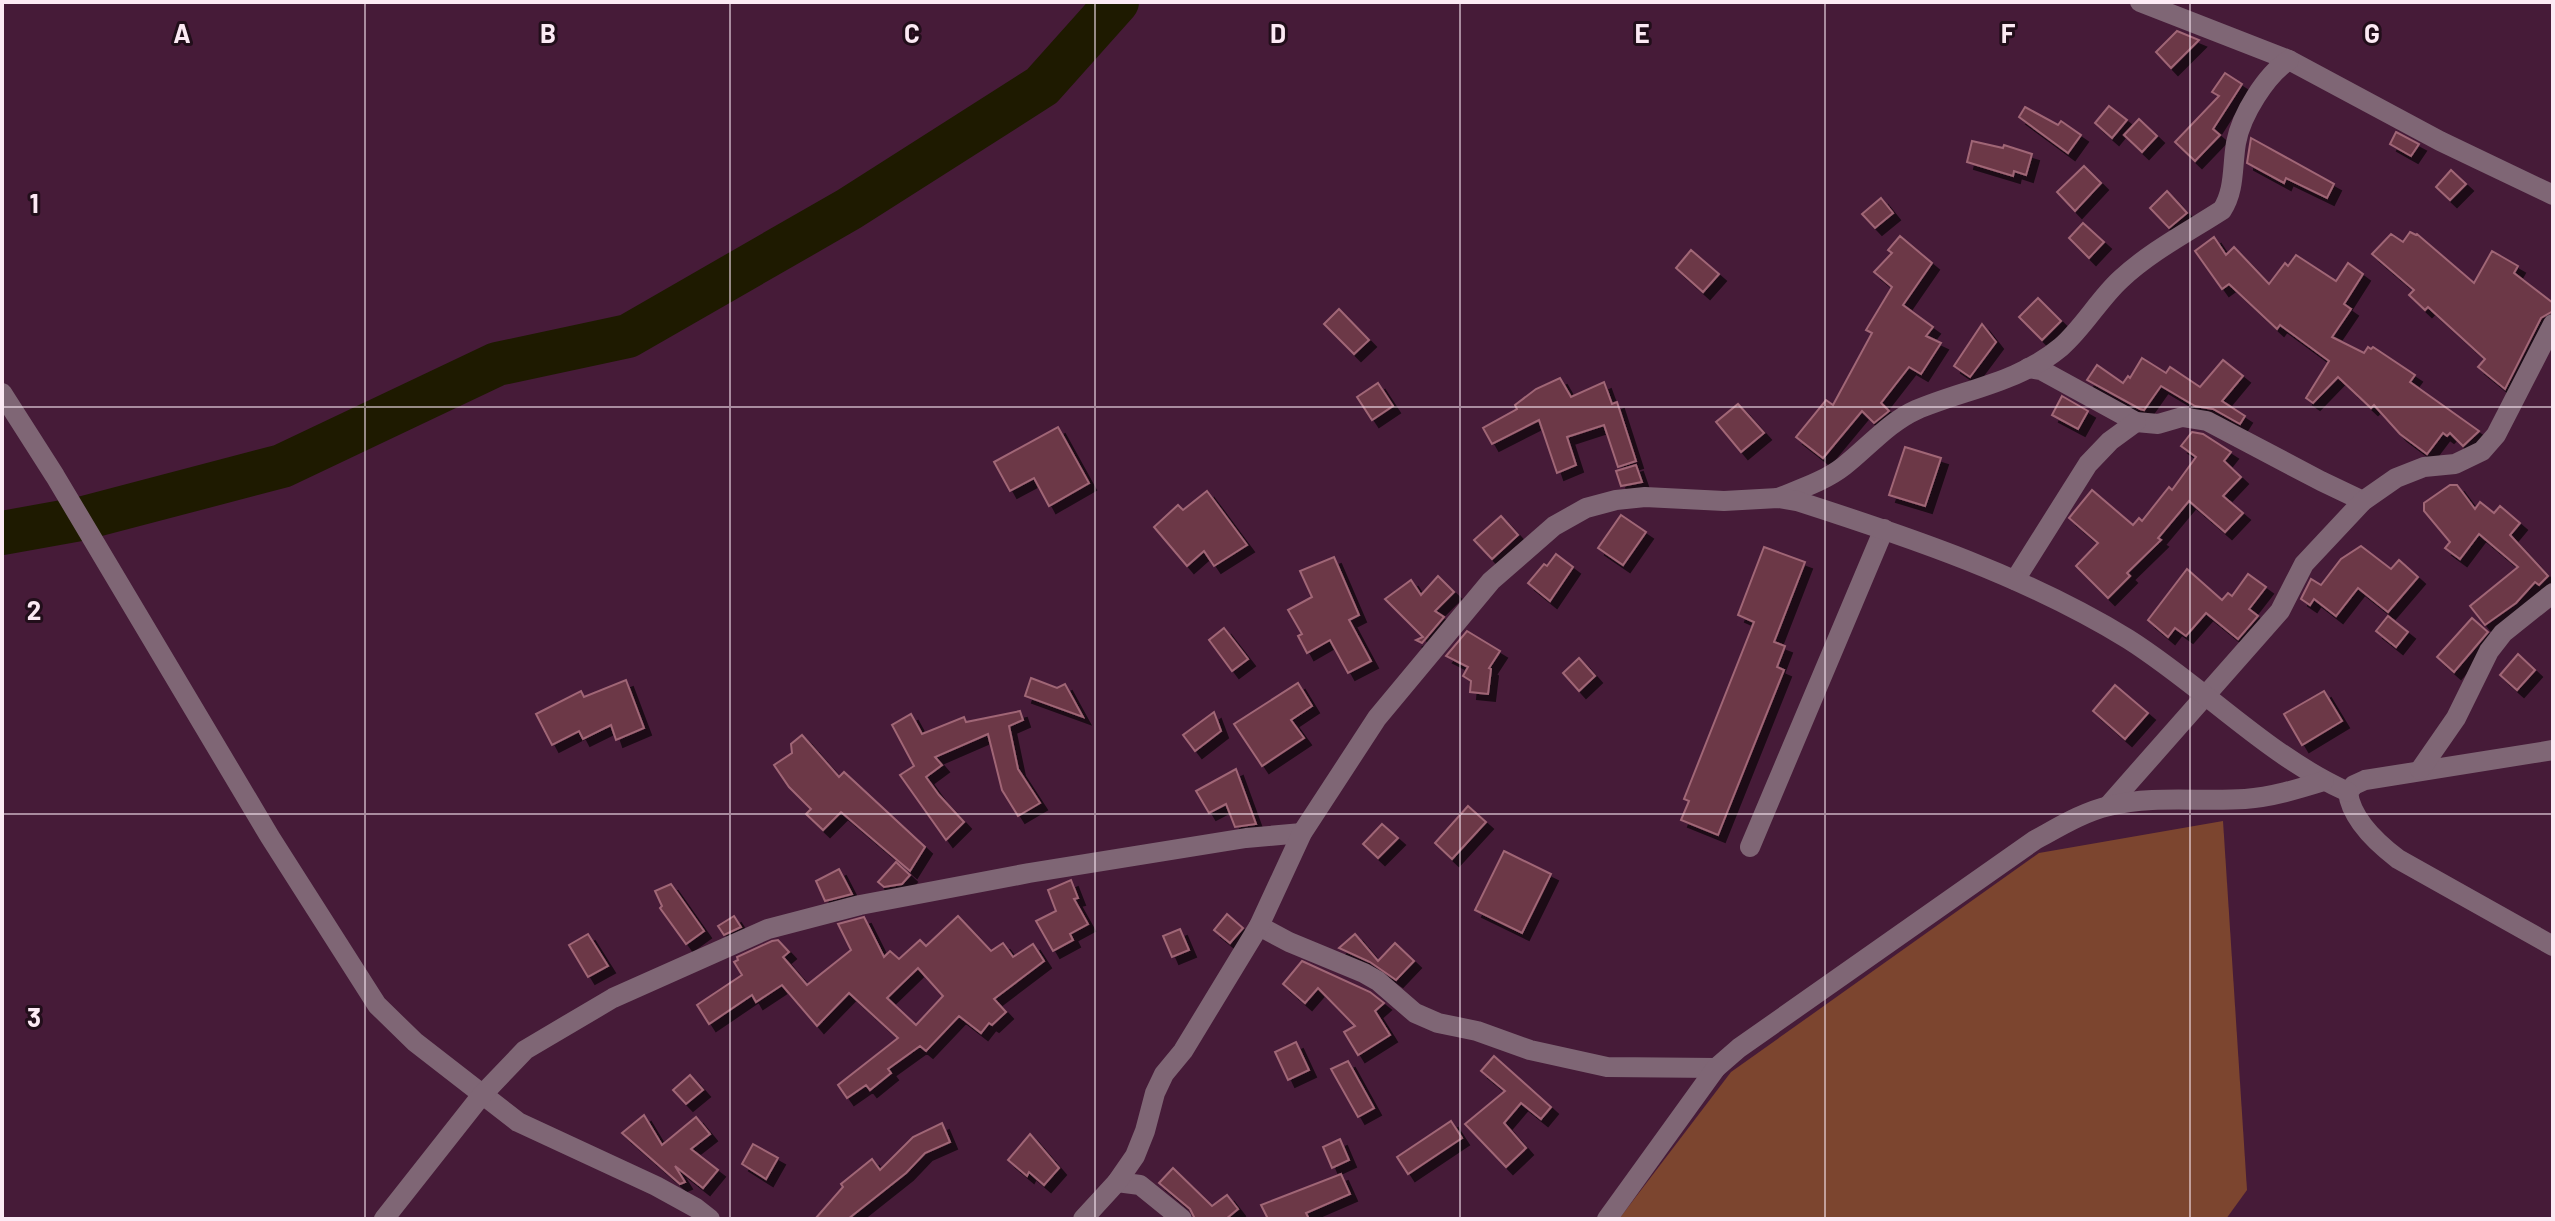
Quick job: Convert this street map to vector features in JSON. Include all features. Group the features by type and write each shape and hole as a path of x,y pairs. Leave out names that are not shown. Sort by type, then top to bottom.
{"street":[{"path":"2140,2 2289,60 2440,141 2553,195"},
{"path":"1778,498 1810,486 1841,468 1899,419 1916,410 1984,389 2059,349 2119,281 2145,258 2222,210 2230,198 2236,140 2256,96 2276,69 2289,60"},
{"path":"2108,806 2280,611 2304,564 2363,501 2396,478 2424,467 2455,464 2482,451 2496,435 2553,324"},
{"path":"2028,368 2041,370 2136,422 2158,424 2182,417 2207,421 2363,501"},
{"path":"2,393 55,476 270,837 377,1005 415,1042 518,1122 656,1186 710,1219"},
{"path":"2015,580 2088,464 2110,441 2136,422"},
{"path":"1083,1219 1117,1182 1135,1156 1164,1074 1183,1051 1259,926 1302,833 1377,718 1491,581 1554,526 1586,508 1645,497 1724,501 1778,498 1797,501 1956,554 2058,599 2130,641 2311,775 2348,792"},
{"path":"1750,847 1884,529"},
{"path":"2420,770 2456,718 2489,651 2503,633 2553,593"},
{"path":"2348,792 2365,780 2553,750"},
{"path":"1607,1219 1716,1068 1739,1048 2035,840 2082,815 2108,806 2145,801 2246,799 2284,793 2324,781"},
{"path":"2348,792 2353,811 2382,846 2398,859 2553,946"},
{"path":"384,1219 481,1096 525,1050 613,998 768,929 860,905 1029,873 1246,838 1302,833"},
{"path":"1259,926 1364,973 1415,1013 1438,1023 1477,1031 1530,1050 1607,1067 1716,1068"},
{"path":"1117,1182 1140,1185 1182,1219"}],"shaded area":[{"path":"2223,821 2247,1190 2226,1219 1619,1219 1731,1072 2039,853"}],"building":[{"path":"2177,31 2199,40 2171,68 2156,52"},
{"path":"2225,73 2242,84 2213,129 2220,135 2195,161 2175,142 2219,96 2212,92"},
{"path":"2109,106 2127,120 2112,138 2095,123"},
{"path":"2025,107 2058,125 2061,121 2081,135 2068,153 2019,117"},
{"path":"2139,119 2157,136 2142,152 2124,135"},
{"path":"2396,132 2419,144 2411,156 2390,144"},
{"path":"2251,138 2334,184 2327,198 2286,178 2284,183 2247,163"},
{"path":"1972,141 2003,148 2004,145 2032,154 2026,175 2014,171 2013,176 1967,162"},
{"path":"2084,166 2101,183 2075,211 2057,192"},
{"path":"2451,170 2466,184 2450,200 2436,187"},
{"path":"2167,191 2187,213 2169,228 2150,208"},
{"path":"1881,198 1893,213 1875,228 1862,214"},
{"path":"2083,223 2104,242 2089,258 2069,238"},
{"path":"2410,232 2417,234 2474,283 2492,251 2518,266 2514,273 2553,303 2553,311 2541,318 2505,389 2478,367 2485,359 2428,307 2425,310 2409,295 2414,290 2372,254 2391,234 2403,242"},
{"path":"1900,236 1932,263 1903,305 1933,327 1926,336 1941,343 1921,374 1909,367 1881,403 1889,411 1874,423 1862,411 1823,458 1796,437 1826,400 1833,405 1872,333 1866,330 1892,287 1874,272 1892,253 1888,250"},
{"path":"2214,237 2226,255 2234,247 2269,284 2285,263 2288,266 2296,255 2336,281 2348,263 2363,274 2344,304 2351,309 2332,337 2364,353 2368,347 2373,347 2415,375 2410,382 2479,431 2463,446 2450,433 2447,436 2443,433 2427,454 2400,434 2374,405 2371,408 2338,377 2313,403 2306,398 2329,361 2280,325 2277,329 2229,284 2222,289 2195,251"},
{"path":"1691,250 1719,274 1703,292 1676,268"},
{"path":"2038,298 2061,321 2042,340 2019,317"},
{"path":"1339,309 1369,340 1354,354 1324,324"},
{"path":"1982,324 1996,342 1970,377 1954,366"},
{"path":"2142,358 2166,373 2170,367 2200,387 2223,360 2243,376 2222,401 2245,416 2240,424 2213,409 2195,406 2161,386 2144,410 2087,380 2097,365 2123,383 2128,376 2130,378"},
{"path":"1560,378 1571,397 1604,382 1612,404 1617,402 1636,461 1618,467 1604,425 1567,437 1576,465 1557,473 1539,420 1492,444 1483,428 1517,409 1515,405 1536,389"},
{"path":"1378,383 1393,406 1372,420 1357,397"},
{"path":"2062,396 2088,411 2078,429 2052,415"},
{"path":"1738,404 1764,433 1741,452 1716,422"},
{"path":"1058,427 1089,483 1049,506 1034,478 1010,491 994,462"},
{"path":"2192,432 2203,434 2231,452 2224,461 2241,477 2223,496 2243,513 2225,532 2189,501 2158,538 2161,540 2127,573 2130,576 2108,598 2076,566 2098,543 2069,518 2092,490 2133,525 2139,518 2142,521 2169,487 2172,490 2196,457 2181,446"},
{"path":"1905,447 1941,458 1925,506 1889,495"},
{"path":"1636,465 1642,482 1621,486 1616,471"},
{"path":"2450,485 2457,485 2475,509 2480,502 2494,513 2500,506 2520,523 2510,535 2548,576 2539,585 2535,582 2516,603 2485,625 2470,606 2518,567 2479,534 2460,559 2445,548 2450,542 2424,511 2424,503"},
{"path":"1207,491 1247,545 1214,566 1204,551 1187,566 1154,527 1178,505 1183,510"},
{"path":"1621,515 1646,532 1623,565 1598,548"},
{"path":"1501,516 1518,535 1492,559 1474,540"},
{"path":"2361,546 2391,569 2399,560 2418,577 2388,612 2358,588 2336,616 2314,599 2310,605 2301,599 2311,579 2321,585 2341,559"},
{"path":"1764,547 1805,562 1774,642 1785,646 1777,667 1784,670 1718,835 1681,820 1689,801 1684,799 1754,622 1738,615"},
{"path":"1556,554 1573,567 1550,601 1528,583"},
{"path":"1334,557 1359,615 1349,620 1371,661 1348,673 1330,640 1307,653 1298,636 1302,634 1288,610 1312,597 1300,571"},
{"path":"2187,569 2222,600 2228,593 2232,596 2248,574 2266,587 2249,609 2258,616 2238,639 2206,613 2186,636 2175,628 2168,637 2148,620"},
{"path":"1438,576 1454,592 1435,611 1444,617 1422,643 1416,640 1423,637 1385,599 1411,580 1421,595"},
{"path":"2388,616 2408,632 2396,647 2376,631"},
{"path":"2472,618 2488,632 2454,672 2437,657"},
{"path":"1224,628 1248,659 1232,671 1209,640"},
{"path":"1467,631 1500,651 1489,668 1488,694 1470,692 1471,681 1463,676 1468,667 1446,656"},
{"path":"2518,654 2535,670 2517,690 2500,675"},
{"path":"1579,658 1595,676 1579,691 1563,673"},
{"path":"1031,678 1057,688 1065,684 1083,717 1025,696"},
{"path":"626,680 644,728 616,740 611,725 583,739 579,731 552,745 536,714 581,691 584,697"},
{"path":"1298,683 1312,706 1291,720 1304,738 1262,766 1234,724"},
{"path":"2115,685 2148,713 2125,739 2093,711"},
{"path":"2324,691 2342,721 2302,745 2284,714"},
{"path":"1020,711 1023,720 1009,726 1018,769 1040,803 1018,816 1002,790 988,734 935,757 942,765 926,777 964,822 946,840 900,775 914,766 892,725 911,714 922,734 964,717 966,722"},
{"path":"1214,712 1221,731 1195,751 1183,735"},
{"path":"802,735 839,777 844,772 925,847 910,871 841,812 823,830 806,814 811,809 789,787 774,765 792,753 791,744"},
{"path":"1236,769 1256,824 1235,827 1226,804 1209,813 1196,791"},
{"path":"1468,806 1486,822 1452,859 1435,843"},
{"path":"1382,824 1398,838 1378,858 1363,844"},
{"path":"1504,851 1551,874 1522,933 1475,910"},
{"path":"896,862 910,875 902,884 884,887 878,882"},
{"path":"839,869 852,894 825,901 816,881"},
{"path":"1071,880 1078,898 1074,899 1088,924 1070,934 1073,940 1053,951 1036,921 1056,911 1048,890"},
{"path":"671,884 704,931 686,944 660,908 662,906 655,891"},
{"path":"1227,914 1243,928 1230,943 1214,930"},
{"path":"734,916 741,927 724,935 718,926"},
{"path":"958,916 991,951 1003,943 1013,957 1033,944 1044,961 994,999 1006,1012 992,1025 989,1023 981,1033 959,1016 926,1051 920,1046 888,1069 891,1073 870,1090 866,1085 847,1098 838,1085 898,1038 849,993 817,1026 782,985 756,1002 752,995 709,1024 697,1005 742,975 734,962 738,960 737,957 772,941 778,940 789,952 783,957 807,985 851,950 838,924 864,917 884,957 890,951 899,959 920,940 926,946","holes":["918,968 943,996 916,1025 887,998"]},
{"path":"1180,929 1189,950 1172,957 1163,936"},
{"path":"588,934 608,966 588,977 569,945"},
{"path":"1355,934 1378,961 1395,943 1414,961 1396,980 1370,962 1339,948"},
{"path":"1302,961 1370,992 1384,1003 1375,1011 1390,1035 1358,1055 1344,1032 1355,1026 1318,988 1305,1003 1283,984"},
{"path":"1296,1042 1309,1070 1288,1080 1275,1052"},
{"path":"1494,1056 1551,1107 1541,1119 1521,1103 1504,1123 1526,1148 1506,1167 1465,1124 1505,1091 1481,1071"},
{"path":"1348,1061 1374,1108 1358,1117 1331,1069"},
{"path":"690,1075 703,1090 686,1104 673,1090"},
{"path":"644,1115 662,1145 696,1117 710,1134 691,1149 718,1170 703,1188 675,1166 685,1182 680,1184 622,1133"},
{"path":"1451,1121 1462,1138 1408,1174 1397,1157"},
{"path":"942,1123 950,1142 925,1153 906,1173 848,1219 815,1219 843,1187 841,1184 872,1159 880,1170 913,1137"},
{"path":"1030,1134 1059,1168 1044,1185 1008,1160"},
{"path":"1340,1139 1349,1160 1332,1168 1323,1147"},
{"path":"753,1144 778,1158 766,1179 742,1164"},
{"path":"1173,1168 1212,1206 1227,1195 1238,1209 1226,1219 1195,1219 1190,1209 1159,1183"},
{"path":"1341,1174 1350,1194 1306,1213 1309,1219 1268,1219 1261,1205"}],"waterway":[{"path":"2,533 80,519 282,466 497,364 628,336 849,209 1042,86 1117,2"}]}
